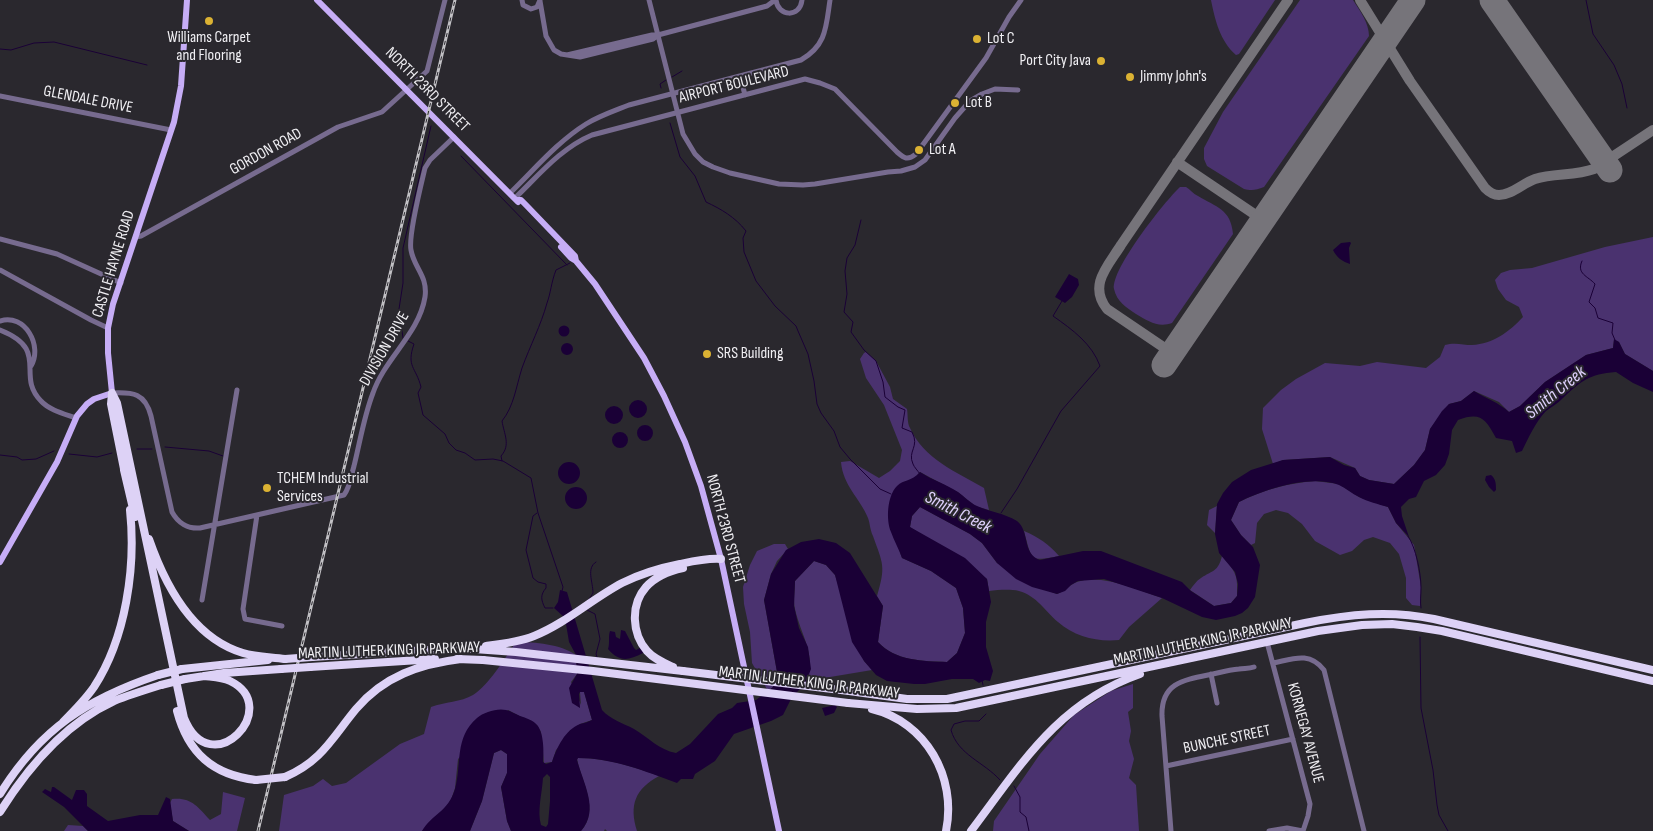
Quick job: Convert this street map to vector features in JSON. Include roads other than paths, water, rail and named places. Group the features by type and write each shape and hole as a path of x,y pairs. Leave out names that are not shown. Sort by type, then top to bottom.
{"highway":[{"path":"63,722 85,699 102,674 117,636 124,610 130,573 132,537 130,503 111,404 112,393"},
{"path":"112,393 117,403 184,718 190,730 200,739 217,744 229,741 239,734 246,724 249,713 246,698 241,689 232,682 218,677 204,676"},
{"path":"124,470 172,691 184,733 197,752 218,770 237,777 256,780 285,777 310,763 320,754 356,709 380,686 418,667 462,659"},
{"path":"136,490 146,531 160,567 184,608 194,621 205,632 228,647 243,653 285,659"},
{"path":"484,647 511,643 532,637 554,626 622,583 653,571 709,558 721,559"},
{"path":"683,671 655,658 642,645 637,636 635,626 635,609 645,588 658,577 678,569 721,559"},
{"name":"MARTIN LUTHER KING JR PARKWAY","path":"0,794 15,769 38,744 63,722 104,696 158,675 182,669 285,659 484,647 907,699 946,699 1305,623 1365,613 1409,614 1434,618 1653,670"},
{"name":"MARTIN LUTHER KING JR PARKWAY","path":"0,812 27,771 40,757 70,729 112,702 161,684 184,679 281,669 406,660 483,660 593,670 848,703 917,710 956,708 1347,626 1377,624 1404,625 1442,631 1653,681"},
{"path":"971,831 1034,748 1058,722 1083,702 1105,689 1168,664"},
{"path":"848,703 877,710 896,718 914,731 930,748 947,786 949,810 946,831"}],"main road":[{"name":"CASTLE HAYNE ROAD","path":"112,393 108,353 108,328 114,304 172,130 181,86 187,0"},
{"name":"NORTH 23RD STREET","path":"317,0 514,197 521,200 575,256 576,261 596,284 629,334 667,402 685,442 701,486 721,559 779,831"},
{"path":"0,562 57,462 76,418 87,404 94,399 112,393"}],"street":[{"name":"GORDON ROAD","path":"136,237 141,236 338,127 380,114 423,76 429,68 445,0"},
{"path":"522,0 523,6 531,9 542,18"},
{"path":"650,0 683,134 695,154 703,162 730,173 779,184 803,186 901,171 915,167 925,160 955,118 970,101 995,89 1018,90"},
{"path":"540,1 542,18 549,42 554,50 567,55 658,35 767,6 775,0 779,9"},
{"path":"767,6 779,9 784,13 793,13 800,8 802,0"},
{"name":"AIRPORT BOULEVARD","path":"514,197 559,145 586,124 604,115 629,105 801,60 820,44 825,33 830,0"},
{"name":"AIRPORT BOULEVARD","path":"514,197 554,159 576,142 604,131 805,79 835,89 897,152 905,159 910,158 916,154 986,58 1009,16 1021,0"},
{"path":"531,9 537,7 540,1"},
{"path":"740,76 745,94"},
{"name":"GLENDALE DRIVE","path":"0,96 172,130"},
{"name":"DIVISION DRIVE","path":"112,393 134,394 142,398 146,404 151,416 170,506 174,516 182,524 191,528 200,528 341,497 347,491 370,399 376,384 412,329 423,305 426,292 425,282 412,255 410,240 425,168 430,160 454,137"},
{"path":"0,240 57,254 121,283"},
{"path":"0,270 108,328"},
{"path":"0,321 13,322 24,326 28,331 35,350 31,366 30,383 39,400 53,409 76,418"},
{"path":"0,330 16,336 24,345 31,366"},
{"path":"202,600 237,390"},
{"path":"257,515 243,609 245,619 282,626"},
{"name":"KORNEGAY AVENUE","path":"1267,642 1309,801 1308,816 1303,831"},
{"path":"1273,663 1297,658 1311,658 1324,670 1364,831"},
{"path":"1171,831 1162,711 1166,696 1173,687 1182,681 1254,667"},
{"path":"1211,674 1217,703"},
{"name":"BUNCHE STREET","path":"1166,766 1293,739"},
{"path":"1269,831 1287,828 1303,831"}],"water":[{"path":"1350,242 1350,264 1340,259 1333,250 1341,243"},
{"path":"1069,274 1078,279 1079,285 1072,297 1065,303 1055,297"},
{"path":"564,325 570,331 564,337 558,331"},
{"name":"Smith Creek","path":"1614,339 1619,342 1625,354 1653,371 1653,392 1633,383 1616,372 1586,379 1546,411 1535,425 1522,451 1516,453 1512,441 1496,438 1489,426 1481,418 1472,417 1458,420 1452,430 1449,454 1445,465 1436,475 1424,481 1416,497 1409,499 1401,507 1409,537 1396,523 1388,507 1356,496 1339,485 1328,482 1315,481 1288,484 1261,492 1239,502 1231,520 1241,535 1253,547 1260,565 1255,597 1248,608 1235,616 1216,620 1202,617 1162,598 1104,579 1078,581 1065,591 1057,594 1032,587 1016,579 997,563 982,543 970,534 920,507 912,516 910,527 965,558 987,579 991,602 986,622 986,647 993,671 990,681 985,680 979,683 973,679 952,679 914,684 887,681 876,675 852,642 835,575 826,565 814,561 795,581 794,606 799,628 808,647 811,669 806,682 791,699 783,715 734,734 715,761 695,774 693,779 681,779 677,783 616,763 578,758 590,805 587,823 581,831 511,831 507,821 501,787 507,773 507,754 501,750 494,753 482,801 470,831 422,831 452,797 465,734 477,718 483,714 499,710 510,711 534,722 541,733 543,762 546,764 552,762 559,745 570,730 592,720 584,692 579,694 580,708 572,703 569,688 577,674 576,655 569,642 565,618 554,608 558,602 560,590 567,592 602,710 659,746 676,753 690,744 718,714 732,708 737,703 756,700 773,687 777,672 764,600 771,574 786,550 801,542 819,539 836,543 850,553 883,606 878,642 885,648 910,659 928,661 947,662 957,653 965,633 963,608 956,588 931,571 902,558 889,527 888,508 894,490 897,486 920,472 953,489 974,505 1017,521 1024,530 1028,548 1034,557 1040,560 1083,551 1101,551 1182,582 1191,591 1214,606 1231,603 1237,596 1238,584 1235,572 1219,553 1215,534 1217,504 1232,482 1251,470 1283,460 1330,457 1344,465 1355,468 1360,476 1369,480 1394,484 1414,465 1425,450 1430,429 1449,404 1461,401 1474,391 1497,403 1509,412 1520,406 1545,382 1586,355 1613,348","holes":["547,774 550,777 550,801 548,824 546,827 541,825 540,808 543,778"]},
{"path":"567,343 573,349 567,355 561,349"},
{"path":"634,400 642,400 647,405 645,416 634,418 629,413 629,405"},
{"path":"614,406 620,409 623,415 620,421 614,424 608,421 605,415 608,409"},
{"path":"645,425 651,427 653,433 651,439 645,441 639,439 637,433 639,427"},
{"path":"617,432 623,432 628,437 626,446 617,448 612,443 612,437"},
{"path":"565,462 573,462 580,469 580,477 573,484 565,484 558,477 558,469"},
{"path":"1491,475 1496,484 1494,492 1485,480 1486,476"},
{"path":"576,487 584,490 587,498 584,506 576,509 568,506 565,498 568,490"},
{"path":"621,630 625,631 636,650 640,648 644,652 628,659 620,658 612,653 608,649 610,631 615,632 616,637 620,639"},
{"path":"835,705 837,707 834,713 825,716 822,708"},
{"path":"52,787 72,800 76,790 84,790 87,794 87,806 108,821 140,815 158,815 166,797 170,799 173,821 189,831 88,831 64,807 42,792 45,789 51,792"}],"waterway":[{"path":"1586,0 1593,34 1614,65 1622,84 1627,108"},
{"path":"0,49 11,50 34,43 54,42 147,65"},
{"path":"672,77 682,71"},
{"path":"661,88 660,84 666,80"},
{"path":"670,123 680,157 695,176 706,202 728,214 746,231 743,238 744,252 756,281 775,306 796,326 808,354 817,404 834,431 840,447 880,489 891,494"},
{"path":"403,338 399,309 403,283 403,248 431,126"},
{"path":"461,156 567,265"},
{"path":"861,220 855,245 847,258 845,271 847,294 844,312 853,322 851,332 864,350 876,361 883,382 885,397 905,410 902,428 912,432 914,437 915,442 911,456 920,474"},
{"path":"1582,261 1582,272 1595,284 1589,302 1595,308 1598,318 1613,323 1612,333 1615,340"},
{"path":"502,461 501,456 506,448 502,421 512,403 522,368 545,311 556,270 570,263"},
{"path":"1001,513 1017,489 1061,411 1100,366 1087,344 1075,332 1053,316 1062,301"},
{"path":"408,341 414,344 411,362 421,387 418,393 423,415 445,434 449,443 456,450 465,453 475,460 493,459 503,461 531,478 538,513 563,587 562,591"},
{"path":"165,447 209,451 223,456"},
{"path":"137,449 152,449"},
{"path":"0,455 17,457 22,460 36,459 54,451"},
{"path":"69,454 97,457 112,453"},
{"path":"537,513 533,516 526,550 533,578 538,582 546,584 542,595 545,608 553,608"},
{"path":"1408,536 1416,554 1419,568 1421,608"},
{"path":"588,601 593,593 591,568 596,562"},
{"path":"587,610 595,614 600,639 597,657"},
{"path":"1420,637 1421,708 1433,770 1439,815 1448,831"},
{"path":"982,680 983,685"},
{"path":"986,714 979,721 965,721 954,724 951,730 959,746 1000,780"},
{"path":"1014,786 1020,797 1020,812 1026,817 1029,831"}],"railway":[{"path":"258,831 455,0"}],"place":[{"name":"Williams Carpet and Flooring","path":"209,21"},
{"name":"Lot C","path":"977,39"},
{"name":"Port City Java","path":"1101,61"},
{"name":"Jimmy John's","path":"1130,77"},
{"name":"Lot B","path":"955,103"},
{"name":"Lot A","path":"919,150"},
{"name":"SRS Building","path":"707,354"},
{"name":"TCHEM Industrial Services","path":"267,488"}]}
